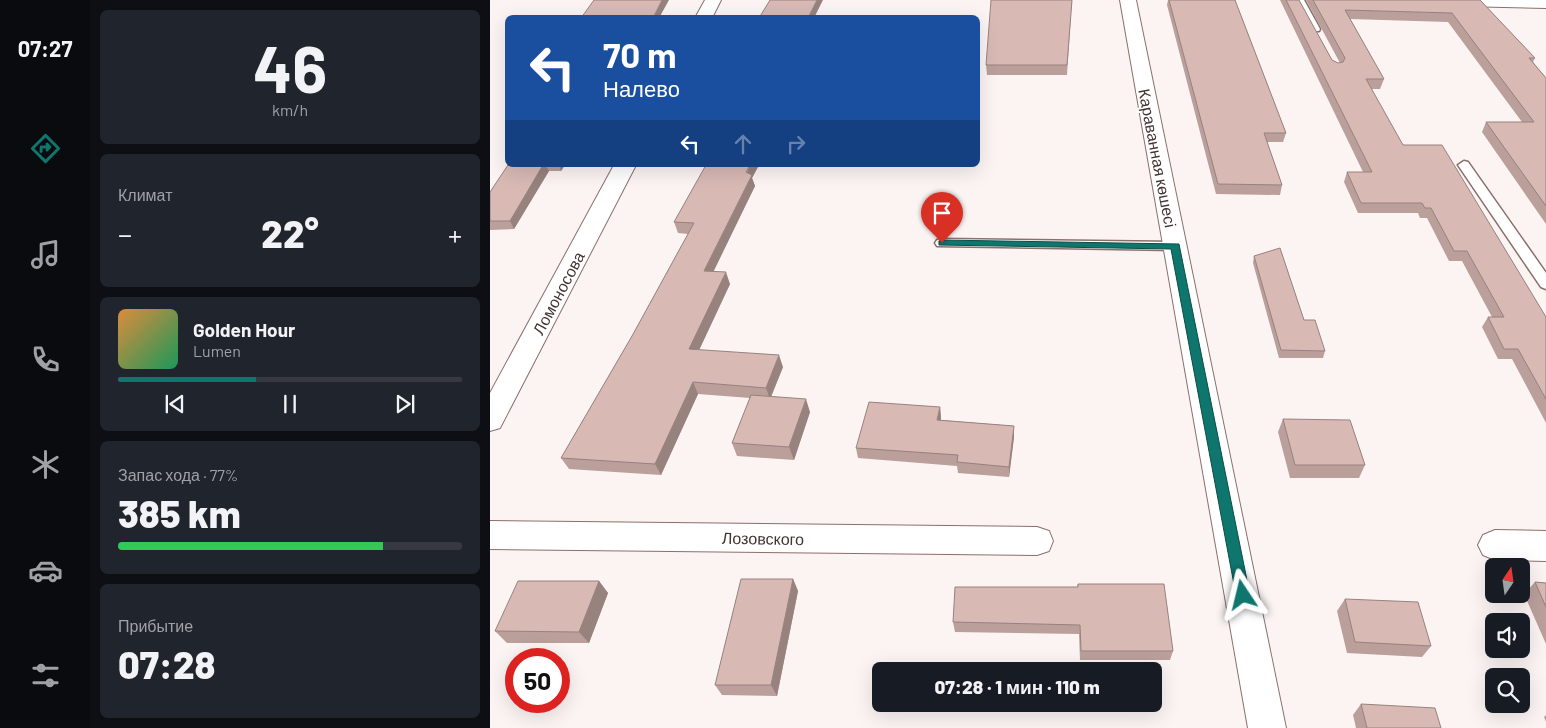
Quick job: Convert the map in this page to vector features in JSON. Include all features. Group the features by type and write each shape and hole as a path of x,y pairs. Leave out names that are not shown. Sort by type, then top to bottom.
{"street":[{"path":"706,15 713,0"},
{"name":"Караванная көшесі","path":"1128,0 1267,728"},
{"path":"1416,0 1543,4"},
{"name":"Ломоносова","path":"490,420 624,167"},
{"name":"Лозовского","path":"490,535 1037,541"},
{"path":"1495,545 1546,546"}],"lane":[{"path":"1299,0 1322,42"},
{"path":"1464,165 1546,284"},
{"path":"942,243 1175,246"}],"building":[{"path":"594,0 662,0 654,15 583,15"},
{"path":"770,0 817,0 810,15 761,15"},
{"path":"991,0 1072,0 1067,65 986,65"},
{"path":"1169,0 1235,0 1286,133 1264,133 1282,185 1218,184"},
{"path":"1286,0 1299,0 1332,60 1338,63 1343,62 1345,58 1313,0 1480,0 1535,58 1529,58 1546,78 1546,206 1486,122 1534,122 1452,13 1345,10 1384,79 1366,79 1403,145 1442,145 1546,317 1546,399 1518,349 1504,349 1488,317 1504,317 1467,251 1454,251 1431,208 1425,208 1422,203 1361,203 1347,172 1372,172"},
{"path":"507,167 542,167 510,221 490,221 490,192"},
{"path":"705,167 749,167 746,172 752,175 704,271 726,272 689,349 779,355 766,388 693,382 655,464 561,458 632,336 694,223 674,222"},
{"path":"1280,248 1304,320 1315,320 1325,351 1281,350 1254,256"},
{"path":"751,395 806,399 789,447 732,443"},
{"path":"869,402 940,407 937,420 1014,426 1009,467 957,462 958,455 856,448"},
{"path":"1283,419 1350,420 1365,465 1295,465"},
{"path":"741,579 793,579 771,685 715,685"},
{"path":"518,581 599,581 579,632 495,631"},
{"path":"1535,582 1546,583 1546,607"},
{"path":"1078,584 1164,584 1173,651 1081,651 1080,625 953,622 955,587 1078,587"},
{"path":"1345,599 1418,602 1431,646 1355,642"},
{"path":"1361,704 1435,708 1441,728 1367,728"}],"route":[{"path":"942,243 1175,246 1243,595"}]}
